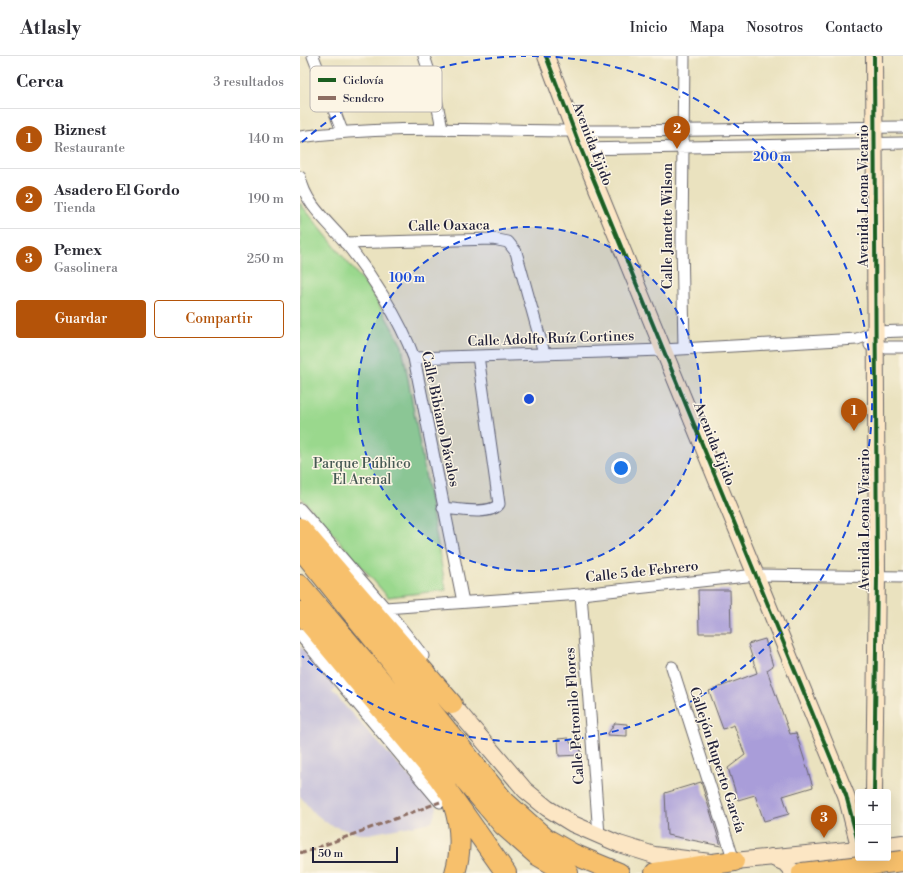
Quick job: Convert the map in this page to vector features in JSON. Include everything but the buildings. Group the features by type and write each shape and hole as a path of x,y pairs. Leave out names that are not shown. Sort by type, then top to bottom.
{"highway":[{"path":"300,528 452,704"},
{"path":"300,548 425,704 518,816 545,838 573,854 619,873"},
{"path":"300,585 503,825 537,855 568,873"},
{"path":"300,612 506,873"},
{"path":"445,797 458,819 460,832 460,851 455,873"},
{"path":"655,873 734,861"},
{"path":"802,873 903,861"}],"street":[{"path":"313,56 317,66"},
{"path":"424,56 427,66"},
{"name":"Avenida Ejido","path":"546,56 581,149 756,575 852,795 856,825"},
{"name":"Calle Janette Wilson","path":"684,56 682,239 684,348"},
{"name":"Avenida Leona Vicario","path":"874,56 877,577 874,789"},
{"path":"335,112 342,131"},
{"path":"439,112 442,128"},
{"path":"300,136 342,131 442,128 574,131 903,127"},
{"path":"581,149 903,143"},
{"name":"Calle Bibiano Dávalos","path":"300,177 306,195 315,209 346,243 397,320 414,358 463,602"},
{"name":"Calle Oaxaca","path":"346,243 493,239 508,242 516,252 544,353"},
{"name":"Calle Adolfo Ruíz Cortines","path":"875,340 903,331"},
{"name":"Calle Adolfo Ruíz Cortines","path":"414,358 663,350 857,339 875,340 903,347"},
{"path":"443,508 487,511 496,508 499,504 478,356"},
{"path":"300,509 385,608 452,694 454,700 452,704 525,790 547,808 573,824 630,848 654,855 691,860 734,861 855,849"},
{"name":"Calle 5 de Febrero","path":"385,608 581,594 756,575 903,577"},
{"name":"Calle Petronilo Flores","path":"581,594 598,835"},
{"path":"300,635 445,797"},
{"name":"Callejón Ruperto García","path":"672,668 734,861"},
{"path":"891,845 903,843"},
{"path":"771,857 785,863 794,873"},
{"path":"863,861 866,873"},
{"path":"883,861 886,873"}],"shaded area":[{"path":"300,646 337,688 332,692 437,807 432,822 369,834 359,834 330,825 313,812 300,796"}],"green space":[{"name":"Parque Público El Arenal","path":"300,203 373,294 402,346 446,590 388,597 300,496"}],"marked path":[{"path":"300,852 303,853 440,802"}],"cycle path":[{"path":"546,56 581,149 846,795 855,830"},
{"path":"874,56 877,577 874,789"}],"place":[{"name":"Asadero El Gordo","path":"677,149"},
{"name":"Biznest","path":"854,431"},
{"name":"Pemex","path":"824,838"}]}
